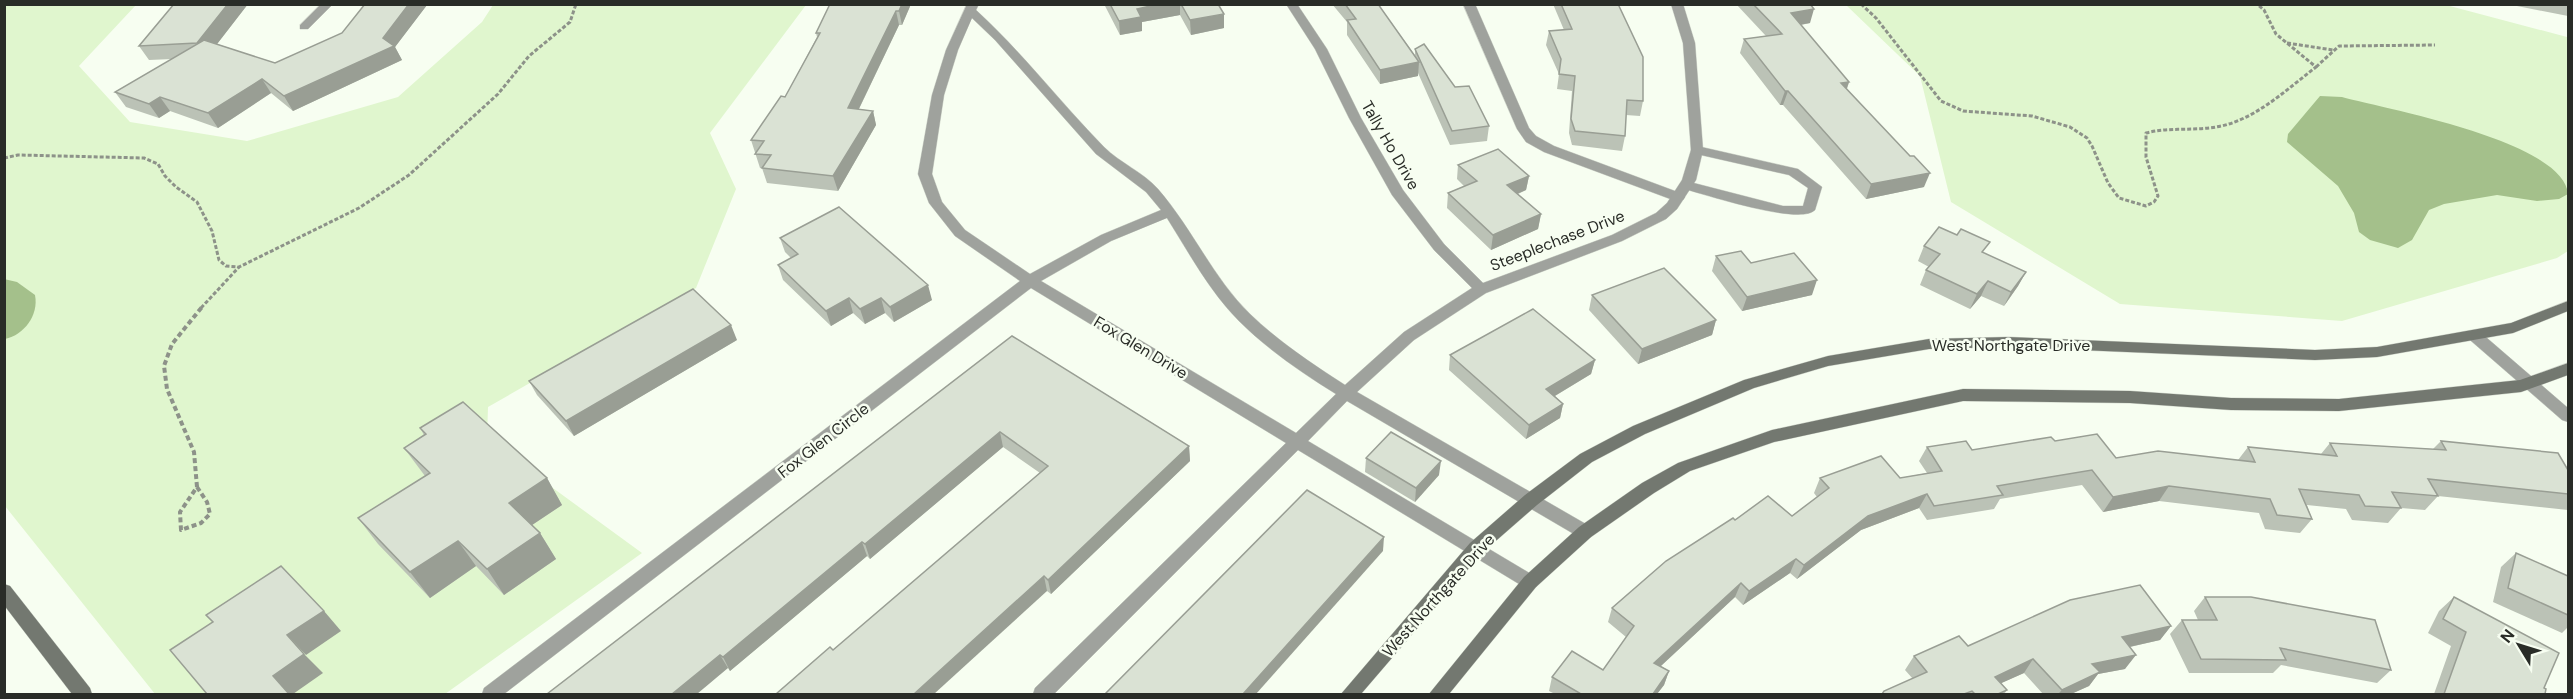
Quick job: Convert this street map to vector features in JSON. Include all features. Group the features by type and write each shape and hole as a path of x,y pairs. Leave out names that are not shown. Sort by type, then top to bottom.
{"main road":[{"name":"West Northgate Drive","path":"1350,694 1476,548 1531,500 1586,458 1639,430 1749,384 1828,361 1929,344 2008,342 2315,355 2377,352 2513,328 2568,306"},
{"path":"1438,694 1530,582 1585,532 1648,488 1684,467 1772,436 1963,395 2086,396 2231,404 2339,405 2472,393 2530,383 2568,369"},
{"path":"4,591 83,694"}],"street":[{"path":"304,27 328,4"},
{"name":"Tally Ho Drive","path":"1291,4 1321,49 1355,118 1397,192 1438,247 1481,289"},
{"path":"1469,4 1523,129 1531,139 1549,149 1682,191 1783,210 1808,210 1815,187 1793,172 1697,150"},
{"name":"Steeplechase Drive","path":"1297,442 1346,393 1409,336 1481,289 1617,238 1661,216 1682,191 1697,150 1689,43 1677,4"},
{"name":"Fox Glen Drive","path":"1530,582 1030,280 960,233 936,203 925,174 938,95 952,50 971,8 1101,151 1151,189 1170,212 1213,278 1244,317 1305,367 1346,393 1585,532"},
{"name":"Fox Glen Circle","path":"491,694 1030,280 1106,238 1170,212"},
{"path":"2475,336 2568,416"},
{"path":"1042,694 1297,442"}],"path":[{"path":"197,488 207,502 210,514 201,523 181,530 180,512 197,488 199,472 164,377 165,357 197,312 224,286 239,267 334,221 380,195 409,175 498,94 529,56 570,21 576,4"},
{"path":"1861,4 1876,18 1941,101 1953,109 1978,114 2028,115 2078,131 2087,137 2119,198 2146,206 2154,202 2158,196 2145,152 2146,133 2157,129 2226,125 2268,103 2316,67 2339,46 2435,45"},
{"path":"2257,4 2264,10 2276,34 2316,67"},
{"path":"2284,42 2333,50"},
{"path":"4,158 18,155 144,158 158,164 165,176 197,202 205,214 219,260 226,266 239,267"}],"shaded area":[{"path":"5,5 136,5 79,66 130,122 247,141 398,97 482,22 493,5 806,5 710,133 736,189 696,288 488,407 487,440 642,553 445,694 155,694 5,506"},
{"path":"1846,5 2446,5 2567,37 2568,251 2557,258 2342,321 2120,304 1951,202 1920,76"},
{"path":"2320,96 2342,97 2432,119 2506,143 2537,158 2559,175 2568,194 2559,199 2537,201 2497,195 2444,204 2429,210 2412,240 2398,248 2370,240 2359,232 2354,213 2338,186 2287,142 2288,134"},
{"path":"4,279 17,282 35,295 36,302 32,317 24,329 5,339"}],"building":[{"path":"174,4 228,4 197,43 139,46"},
{"path":"365,4 409,4 383,38 394,46 284,96 262,79 208,113 160,97 149,104 115,92 204,40 275,63 342,33"},
{"path":"830,4 902,4 899,11 896,11 848,108 873,111 833,176 762,168 771,155 755,154 764,141 751,140 781,96 785,97 820,33 816,33"},
{"path":"1110,4 1159,4 1137,9 1141,17 1119,21"},
{"path":"1181,4 1218,4 1224,14 1190,20"},
{"path":"1345,4 1378,4 1419,62 1380,70 1347,20 1356,19"},
{"path":"1561,4 1618,4 1643,57 1643,101 1627,100 1625,136 1575,131 1571,119 1575,76 1559,74 1561,59 1549,31 1572,29"},
{"path":"1753,4 1810,4 1814,9 1791,13 1849,82 1841,83 1910,156 1914,156 1930,173 1871,184 1788,91 1785,91 1744,39 1782,34"},
{"path":"1424,44 1455,87 1469,86 1489,126 1452,131 1415,49"},
{"path":"1498,149 1529,176 1507,185 1541,214 1493,235 1448,193 1477,181 1458,165"},
{"path":"839,207 928,285 890,307 881,298 860,309 849,298 826,311 778,265 798,254 780,238"},
{"path":"1939,227 1957,235 1961,229 1990,242 1982,252 2026,272 2011,292 1988,281 1977,294 1926,270 1940,254 1924,246"},
{"path":"1741,251 1751,263 1794,253 1817,280 1747,297 1716,256"},
{"path":"1664,268 1716,320 1642,349 1592,295"},
{"path":"693,289 731,325 566,421 529,381"},
{"path":"1533,309 1595,360 1546,389 1563,404 1529,425 1450,355"},
{"path":"1012,336 1189,446 1048,580 1044,576 914,694 776,694 830,647 833,650 1048,466 1000,432 865,544 862,542 723,657 720,655 672,694 547,694"},
{"path":"463,402 547,478 509,503 540,533 487,569 458,541 410,572 358,518 430,473 404,448 426,434 420,428"},
{"path":"1391,432 1441,461 1416,488 1366,458"},
{"path":"2097,434 2116,458 2158,451 2255,462 2248,447 2337,456 2330,443 2446,450 2441,441 2558,453 2568,470 2568,494 2428,479 2438,496 2392,492 2401,508 2365,506 2359,495 2299,489 2312,519 2277,515 2270,499 2169,486 2113,497 2092,470 1997,486 2003,495 1934,506 1927,494 1868,516 1804,565 1796,559 1749,591 1741,583 1654,663 1669,671 1653,694 1581,694 1552,677 1572,651 1603,670 1634,626 1612,608 1666,561 1733,518 1735,520 1768,496 1792,516 1829,488 1820,478 1881,456 1900,478 1942,471 1927,447 1966,441 1972,450 2051,437 2055,441"},
{"path":"1307,490 1384,537 1243,694 1105,694"},
{"path":"2516,553 2568,576 2568,615 2508,588"},
{"path":"281,566 324,611 287,635 304,654 273,676 289,694 207,694 170,650 213,622 206,615"},
{"path":"2140,585 2171,626 2122,637 2136,655 2092,664 2100,672 2062,690 2033,659 1995,677 2007,690 1998,694 1975,694 1972,691 1964,694 1882,694 1884,691 1927,672 1914,656 1959,636 1968,646 2070,600"},
{"path":"2205,597 2251,597 2375,620 2391,670 2280,648 2286,660 2201,659 2182,620 2217,620"},
{"path":"2454,597 2559,653 2544,688 2546,689 2545,694 2444,694 2466,632 2443,619"}]}
